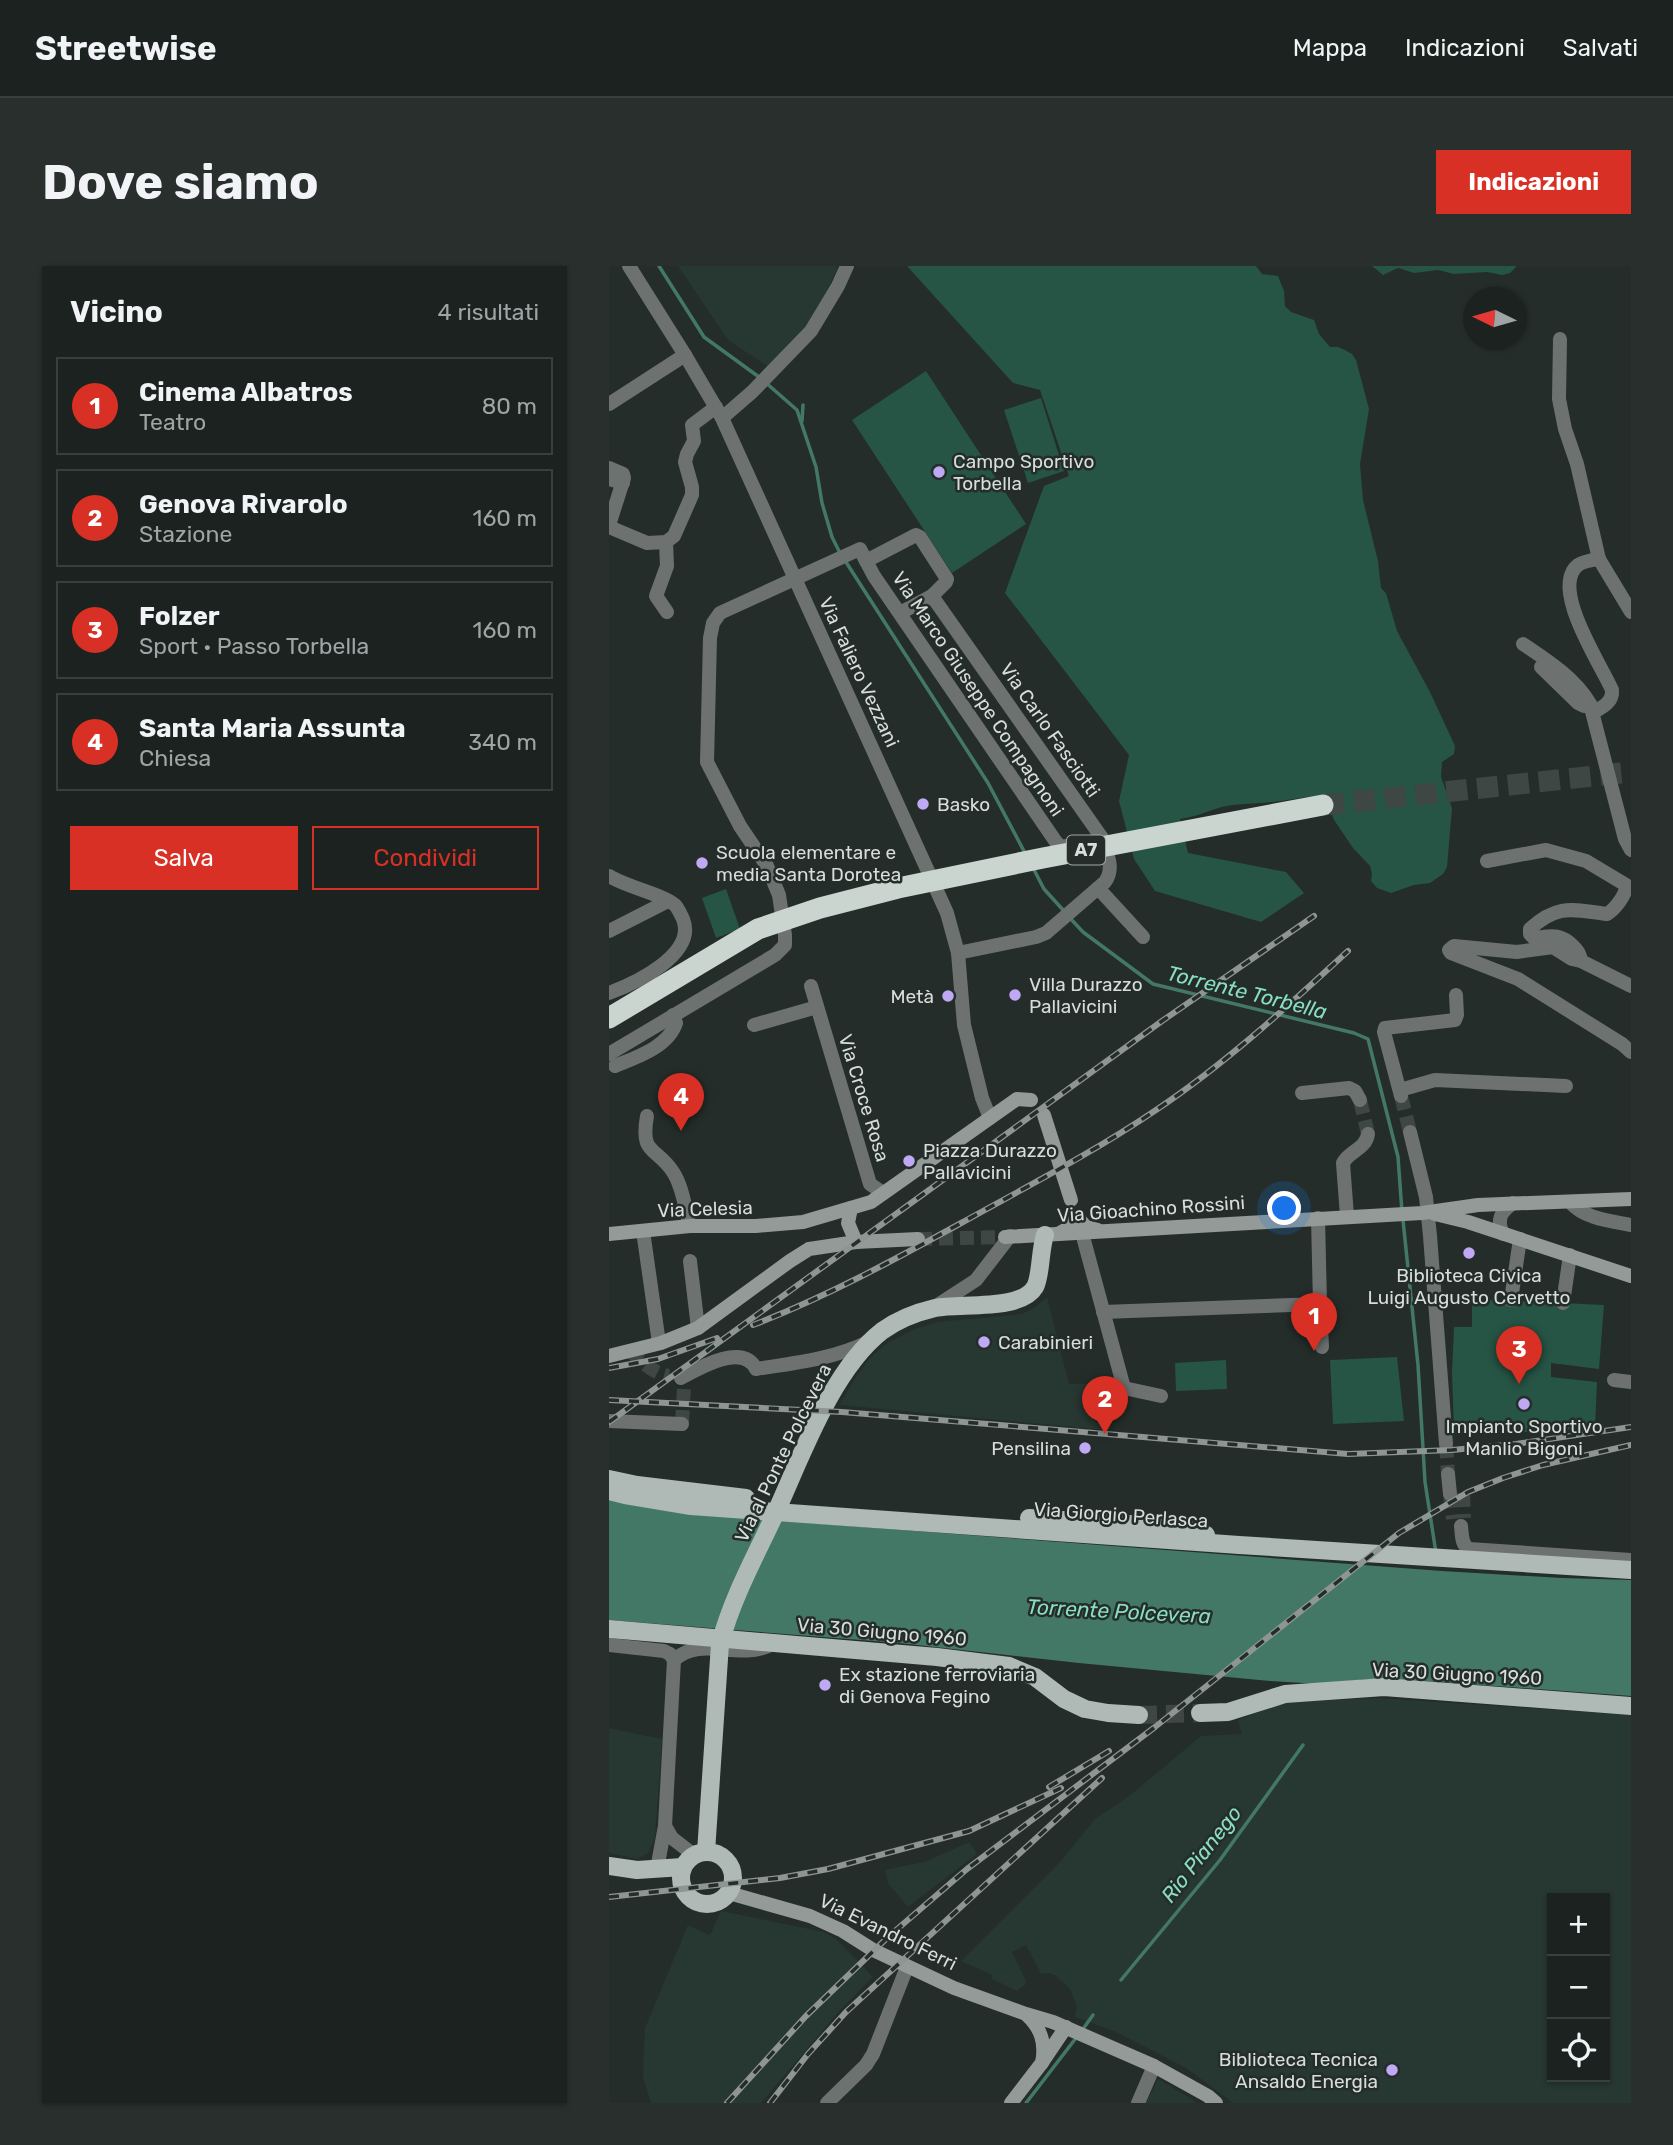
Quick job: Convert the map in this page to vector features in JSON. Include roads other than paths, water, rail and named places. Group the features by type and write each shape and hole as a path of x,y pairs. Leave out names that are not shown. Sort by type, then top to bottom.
{"highway":[{"name":"A7","path":"609,1018 758,929 820,908 898,888 1044,858 1323,805"}],"main road":[{"path":"806,1222 871,1202 1017,1100 1031,1100"},
{"path":"1044,1115 1071,1200"},
{"path":"1424,1212 1478,1205 1631,1199"},
{"path":"851,1208 848,1223 856,1242"},
{"path":"1424,1212 1468,1222 1631,1276"},
{"name":"Via Gioachino Rossini","path":"1007,1236 1424,1212"},
{"path":"1051,1235 1070,1227 1076,1216 1086,1227 1104,1231"},
{"path":"609,1356 659,1343 698,1328 814,1248 820,1241 818,1231 806,1222"},
{"name":"Via Celesia","path":"609,1234 690,1226 756,1226 806,1222"},
{"name":"Via al Ponte Polcevera","path":"697,1854 720,1644 734,1603 832,1391 859,1354 881,1331 895,1323 934,1308 1017,1301 1030,1294 1037,1284 1041,1248 1051,1235"},
{"path":"814,1248 856,1242 918,1239"},
{"path":"609,1479 637,1485 781,1502 1179,1527 1239,1545"},
{"name":"Via Giorgio Perlasca","path":"609,1491 691,1506 1631,1570"},
{"name":"Via 30 Giugno 1960","path":"609,1629 937,1657 1009,1666 1035,1677 1064,1699 1085,1709 1139,1715"},
{"name":"Via 30 Giugno 1960","path":"1200,1713 1228,1712 1285,1694 1384,1687 1631,1706"},
{"path":"609,1866 630,1870 657,1869 697,1854 719,1854 731,1867 734,1876 729,1894"},
{"name":"Via Evandro Ferri","path":"697,1854 681,1884 684,1892 697,1902 714,1904 729,1894 810,1916 843,1931 873,1950 954,1988 1072,2030 1154,2066 1216,2103"},
{"path":"1026,2014 1037,2026 1042,2038 1044,2050 1041,2064"},
{"path":"1011,2103 1072,2030"}],"street":[{"name":"Via Faliero Vezzani","path":"629,266 719,412 947,913 958,953 964,1026 982,1098 990,1118"},
{"path":"609,468 623,474 616,481 609,526 640,542 653,544 666,542 674,536 692,495 685,461 694,441 692,425 753,392 811,331 847,266"},
{"path":"1560,339 1559,399 1565,429 1577,464 1599,559 1631,612"},
{"path":"609,404 685,355"},
{"path":"612,1060 673,1015 775,955 785,945 779,895 767,866 740,826 707,762 710,638 713,623 720,613 852,552 860,549 866,561 918,535 947,579 932,596 900,612"},
{"path":"666,542 667,566 649,594 667,612"},
{"path":"1541,666 1578,703 1592,708 1610,701 1612,691 1586,642 1569,593 1570,577 1577,566 1599,559"},
{"name":"Via Marco Giuseppe Compagnoni","path":"866,561 1056,842 1061,847 1102,838"},
{"name":"Via Carlo Fasciotti","path":"932,596 1102,838 1111,865 1110,876 1097,892 1053,928 1036,937 958,953"},
{"path":"1523,645 1566,676 1580,689 1592,708 1625,839 1631,849"},
{"path":"1487,861 1546,850 1586,862 1626,885 1627,890 1607,915 1584,910 1565,910 1530,929 1529,934 1534,938 1554,935 1566,939 1580,954 1581,961"},
{"path":"609,876 676,906 684,922 685,940 673,958 630,984 609,993"},
{"path":"1097,892 1143,937"},
{"path":"609,931 669,901"},
{"path":"1628,1046 1518,979 1449,950 1453,946 1515,952 1553,947 1572,959 1631,986"},
{"name":"Via Croce Rosa","path":"811,986 870,1184 883,1193"},
{"path":"1456,995 1455,1020 1385,1028 1401,1093 1435,1080 1566,1086"},
{"path":"754,1025 817,1006"},
{"path":"1302,1093 1349,1088 1355,1091 1360,1100"},
{"path":"647,1116 644,1135 646,1144 673,1171 690,1226"},
{"path":"1410,1132 1426,1197 1424,1212 1430,1236 1446,1444"},
{"path":"1347,1216 1343,1163 1364,1144 1368,1134"},
{"path":"1570,1202 1586,1214 1631,1225"},
{"path":"1503,1234 1499,1225 1500,1217 1513,1203"},
{"path":"1468,1222 1478,1216 1478,1205"},
{"path":"1318,1218 1322,1347"},
{"path":"643,1231 659,1343"},
{"path":"1082,1233 1124,1388 1161,1396"},
{"path":"678,1380 729,1357 746,1357 756,1368 845,1353 951,1298 977,1280 1007,1236"},
{"path":"1511,1300 1520,1239"},
{"path":"1563,1303 1570,1255"},
{"path":"690,1261 698,1328"},
{"path":"1103,1312 1320,1304"},
{"path":"1614,1380 1631,1382"},
{"path":"609,1421 682,1424"},
{"path":"1459,1521 1463,1542 1469,1549 1631,1560"},
{"path":"674,1660 682,1653 695,1648 749,1652 775,1643"},
{"path":"609,1646 664,1651 674,1660 665,1826 657,1869"},
{"path":"665,1826 672,1838 697,1854"},
{"path":"827,2103 866,2065 873,2054 907,1967"},
{"path":"1138,2103 1154,2066"}],"water":[{"name":"Torrente Polcevera","path":"609,1497 810,1523 1442,1571 1631,1580 1631,1696 1414,1680 1368,1679 1321,1684 1270,1681 899,1643 609,1620"}],"waterway":[{"name":"Torrente Torbella","path":"659,266 704,337 759,377"},
{"name":"Torrente Torbella","path":"765,382 797,410 816,467 822,503 832,537 840,553"},
{"path":"802,421 803,405"},
{"name":"Torrente Torbella","path":"844,559 988,783 1025,853"},
{"name":"Torrente Torbella","path":"1032,866 1044,889 1064,911"},
{"name":"Torrente Torbella","path":"1069,917 1083,932 1153,984 1354,1033 1368,1039 1398,1157 1402,1212"},
{"name":"Torrente Torbella","path":"1403,1220 1418,1365 1425,1482 1436,1553"},
{"name":"Rio Pianego","path":"1121,1980 1220,1860 1303,1745"},
{"name":"Rio Pianego","path":"1083,2029 1093,2015"},
{"name":"Rio Pianego","path":"1026,2103 1076,2038"}],"tunnel":[{"path":"1323,805 1631,772"},
{"path":"1401,1096 1410,1132"},
{"path":"1360,1100 1368,1134"},
{"path":"918,1239 1005,1237"},
{"path":"630,1351 653,1370 669,1376"},
{"path":"682,1424 684,1387"},
{"path":"1446,1444 1448,1474"},
{"path":"1463,1493 1464,1518"},
{"path":"1450,1494 1453,1519"},
{"path":"1139,1715 1200,1713"}],"railway":[{"path":"609,1422 1162,1021 1314,916"},
{"path":"753,1325 885,1264 1061,1168 1133,1125 1231,1054 1348,951"},
{"path":"609,1368 658,1359 717,1338"},
{"path":"609,1400 842,1412 1348,1454 1452,1450 1516,1444 1631,1427"},
{"path":"727,2103 806,2016 888,1937 967,1869 1155,1727 1399,1533 1468,1492 1503,1478 1543,1465 1631,1445"},
{"path":"1049,1787 1109,1751"},
{"path":"770,2103 808,2054 846,2012 1102,1778"},
{"path":"609,1897 780,1878 828,1869 969,1831 1061,1788"}],"place":[{"name":"Campo Sportivo Torbella","path":"939,472"},
{"name":"Basko","path":"923,804"},
{"name":"Scuola elementare e media Santa Dorotea","path":"702,863"},
{"name":"Villa Durazzo Pallavicini","path":"1015,995"},
{"name":"Metà","path":"948,996"},
{"name":"Santa Maria Assunta","path":"681,1131"},
{"name":"Piazza Durazzo Pallavicini","path":"909,1161"},
{"name":"Biblioteca Civica Luigi Augusto Cervetto","path":"1469,1253"},
{"name":"Carabinieri","path":"984,1342"},
{"name":"Cinema Albatros","path":"1314,1351"},
{"name":"Folzer","path":"1519,1384"},
{"name":"Impianto Sportivo Manlio Bigoni","path":"1524,1404"},
{"name":"Genova Rivarolo","path":"1105,1434"},
{"name":"Pensilina","path":"1085,1448"},
{"name":"Ex stazione ferroviaria di Genova Fegino","path":"825,1685"},
{"name":"Biblioteca Tecnica Ansaldo Energia","path":"1392,2070"}]}
